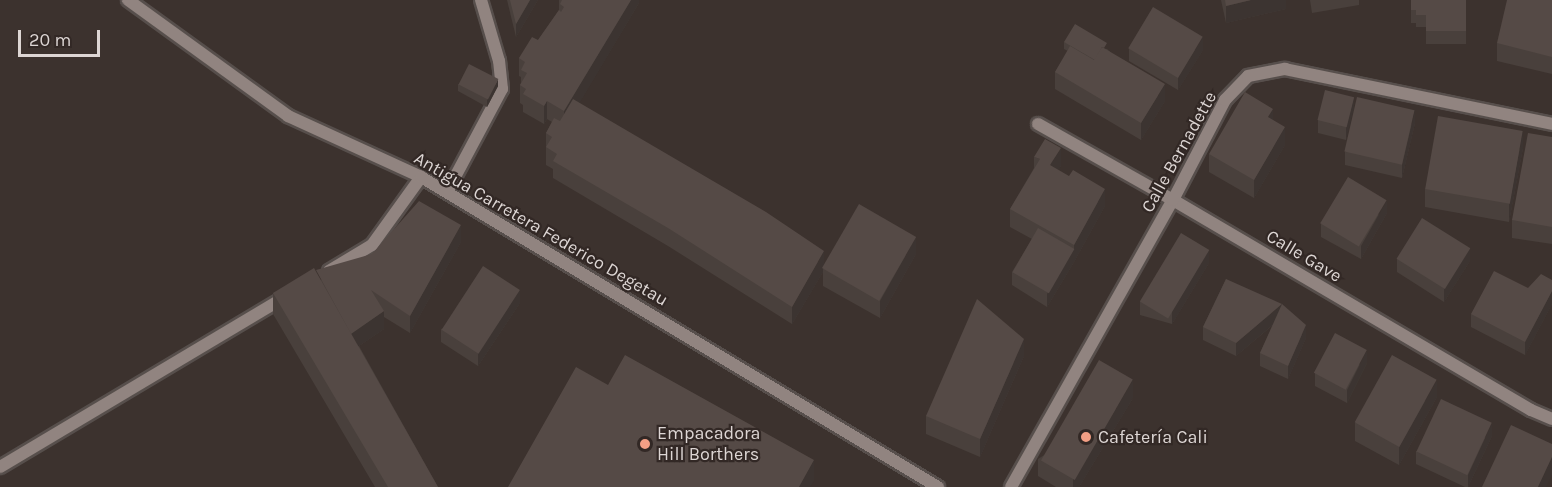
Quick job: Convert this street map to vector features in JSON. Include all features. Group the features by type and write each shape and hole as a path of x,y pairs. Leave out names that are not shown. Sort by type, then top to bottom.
{"street":[{"name":"Antigua Carretera Federico Degetau","path":"128,0 288,116 421,177 938,487"},
{"path":"447,192 502,89 499,61 481,0"},
{"name":"Calle Bernadette","path":"1011,487 1173,200 1225,100 1248,76 1285,69 1552,124"},
{"name":"Calle Gave","path":"1038,124 1173,200 1530,410 1552,419"},
{"path":"322,275 372,245 421,177"},
{"path":"0,467 291,293"}],"building":[{"path":"510,0 530,0 516,24"},
{"path":"562,0 631,0 564,111 547,101 544,106 523,94 526,89 520,85 527,73 521,70 525,62 519,58 532,37 538,40 559,10 561,12 564,7 560,4"},
{"path":"1225,0 1251,0 1226,6"},
{"path":"1411,0 1466,0 1466,31 1426,31 1426,15 1416,15 1416,10 1411,10"},
{"path":"1507,0 1552,0 1552,57 1497,43"},
{"path":"1153,7 1203,37 1178,78 1128,48"},
{"path":"1075,24 1107,43 1095,60 1064,42"},
{"path":"1070,46 1094,60 1102,47 1165,84 1141,123 1055,72"},
{"path":"469,64 498,79 488,99 459,84"},
{"path":"1325,90 1354,97 1347,127 1318,120"},
{"path":"1245,92 1273,109 1268,117 1285,127 1254,180 1209,154"},
{"path":"1357,97 1414,110 1402,165 1344,152"},
{"path":"573,99 766,212 824,251 792,307 668,228 553,161 557,154 546,147 552,137 546,133 554,118 560,121"},
{"path":"1438,116 1523,131 1510,204 1425,189"},
{"path":"1528,133 1552,137 1552,227 1512,220"},
{"path":"1045,139 1061,148 1050,165 1069,176 1073,170 1105,189 1074,245 1010,209 1040,159 1034,157"},
{"path":"1348,177 1387,200 1359,246 1320,223"},
{"path":"419,201 461,225 410,316 371,290 384,311 351,334 316,270 372,254"},
{"path":"859,204 916,237 879,301 822,268"},
{"path":"1422,218 1470,248 1445,289 1397,259"},
{"path":"1038,228 1074,249 1049,293 1012,272"},
{"path":"1181,233 1209,250 1168,319 1140,302"},
{"path":"483,266 520,290 479,354 442,330"},
{"path":"314,268 438,487 388,487 273,293"},
{"path":"1494,271 1528,288 1541,274 1552,280 1552,291 1525,342 1471,314"},
{"path":"1226,279 1282,304 1236,343 1203,327"},
{"path":"977,299 1024,339 980,439 926,416"},
{"path":"1282,304 1306,325 1288,366 1260,353"},
{"path":"1335,333 1367,350 1346,390 1314,373"},
{"name":"Empacadora Hill Borthers","path":"625,355 814,460 799,487 508,487 576,367 608,385"},
{"path":"1392,355 1437,380 1399,447 1355,422"},
{"name":"Cafetería Cali","path":"1099,360 1133,380 1075,480 1041,460"},
{"path":"1441,399 1492,423 1467,475 1416,452"},
{"path":"1511,425 1552,444 1552,457 1538,487 1482,487"}],"place":[{"name":"Cafetería Cali","path":"1086,437"},
{"name":"Empacadora Hill Borthers","path":"645,444"}]}
